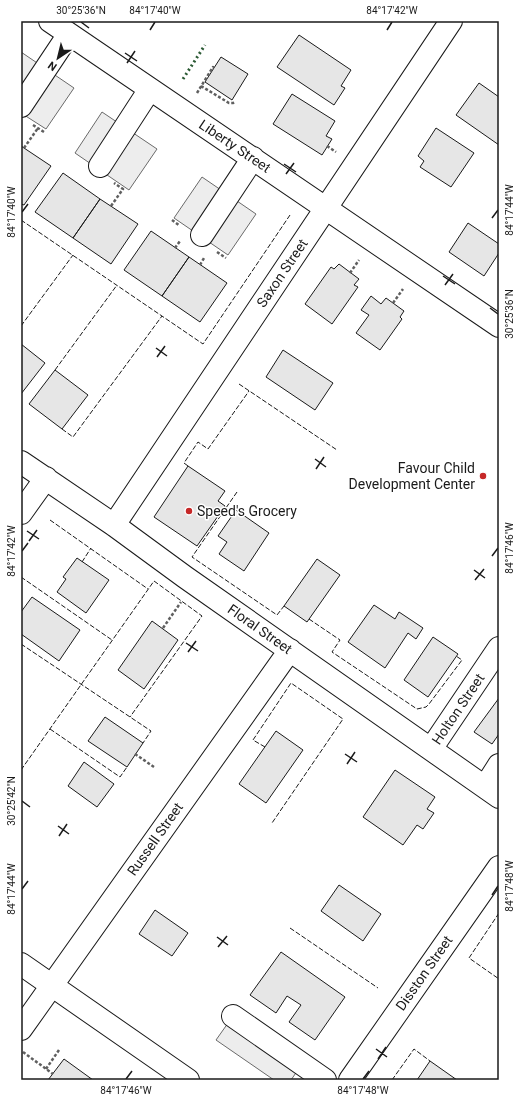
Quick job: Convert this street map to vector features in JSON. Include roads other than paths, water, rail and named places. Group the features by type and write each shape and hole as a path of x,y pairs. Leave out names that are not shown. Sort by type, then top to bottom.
{"street":[{"name":"Liberty Street","path":"50,21 499,326"},
{"name":"Saxon Street","path":"114,525 451,21"},
{"path":"21,106 69,34"},
{"path":"100,166 150,89"},
{"path":"202,235 253,158"},
{"name":"Floral Street","path":"21,462 114,525 492,792"},
{"path":"21,513 46,478"},
{"name":"Russell Street","path":"21,1029 290,650"},
{"name":"Holton Street","path":"431,749 497,656"},
{"path":"492,792 499,765"},
{"name":"Disston Street","path":"350,1080 499,867"},
{"path":"21,964 188,1080"},
{"path":"233,1016 325,1080"}],"place":[{"name":"Favour Child Development Center","path":"483,476"},
{"name":"Speed's Grocery","path":"189,511"}]}
